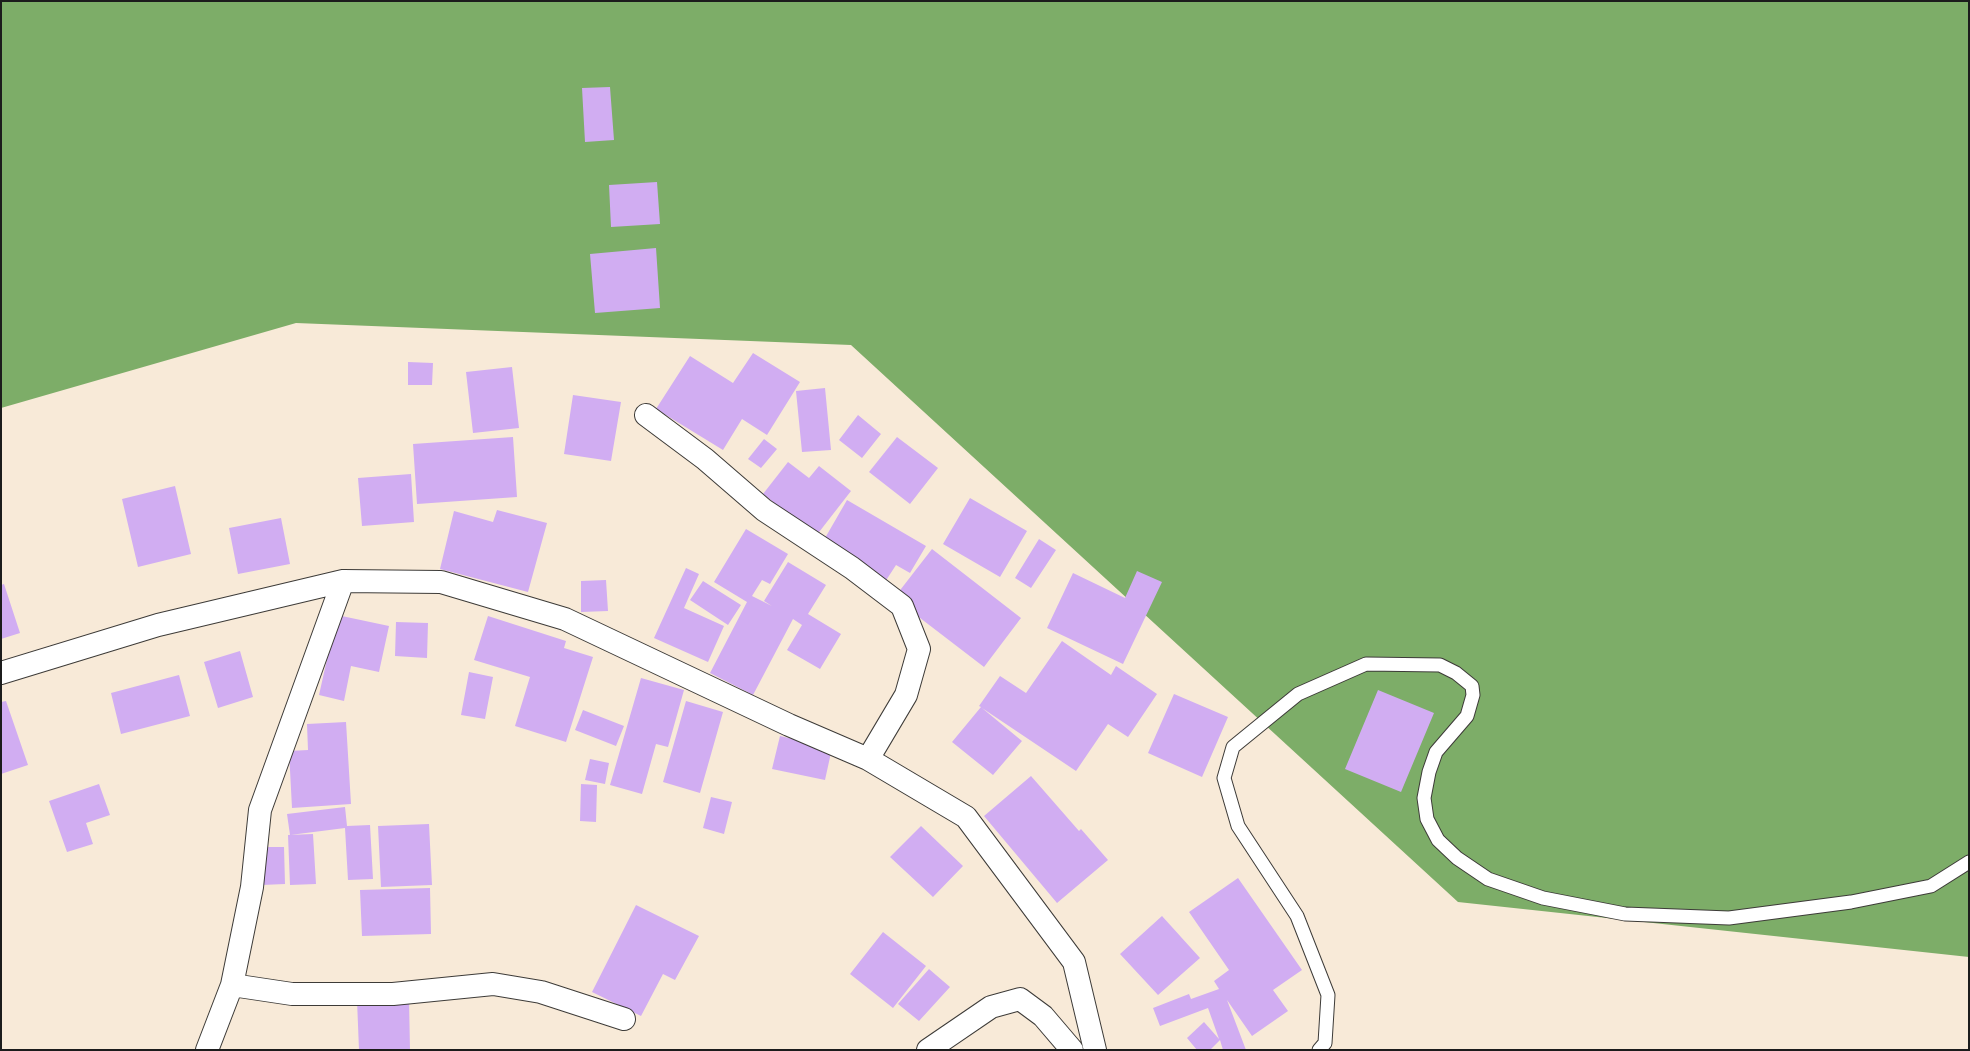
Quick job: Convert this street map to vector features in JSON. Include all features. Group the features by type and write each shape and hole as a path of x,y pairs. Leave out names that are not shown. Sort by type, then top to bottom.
{"street":[{"path":"646,415 705,460 764,510 852,568 902,606 920,649 906,695 868,759"},
{"path":"207,1050 232,985 252,887 260,810 343,581"},
{"path":"1,673 158,624 343,581 441,582 565,620 789,725 868,759 966,817 1074,962 1095,1050"},
{"path":"232,985 292,994 393,994 493,984 541,992 624,1019"},
{"path":"928,1050 991,1007 1020,999 1043,1016 1072,1050"}],"lane":[{"path":"1318,1050 1325,1042 1328,995 1297,916 1238,826 1224,778 1233,747 1298,694 1366,664 1440,665 1456,673 1472,686 1473,695 1467,716 1436,752 1429,772 1424,798 1427,819 1438,840 1463,863 1488,879 1543,898 1625,914 1730,918 1851,902 1931,886 1969,862"}],"green space":[{"path":"1,1 1969,1 1969,957 1458,902 851,345 296,323 1,408"}],"building":[{"path":"610,87 614,140 585,142 582,88"},
{"path":"657,182 660,224 611,227 609,185"},
{"path":"656,248 660,308 595,313 590,254"},
{"path":"753,353 800,382 767,435 742,419 723,450 656,409 690,356 733,383"},
{"path":"408,362 433,363 432,385 408,385"},
{"path":"512,367 519,428 473,433 466,372"},
{"path":"825,388 831,450 802,452 796,391"},
{"path":"573,395 621,402 611,461 564,454"},
{"path":"858,415 881,434 862,458 839,440"},
{"path":"513,437 517,497 417,504 413,444"},
{"path":"897,437 938,468 910,504 869,472"},
{"path":"764,439 777,449 761,468 748,459"},
{"path":"788,462 809,478 819,466 851,491 816,536 763,494"},
{"path":"411,474 414,522 362,526 358,478"},
{"path":"175,486 191,554 138,567 122,499"},
{"path":"970,498 1027,531 1000,577 943,544"},
{"path":"847,500 926,546 910,573 896,565 885,582 821,545"},
{"path":"497,510 547,523 528,592 440,569 454,511 493,522"},
{"path":"281,518 290,564 238,574 229,528"},
{"path":"746,529 788,554 770,584 762,580 752,596 772,606 764,601 788,562 826,585 808,614 841,634 820,669 787,650 802,625 793,619 753,695 710,673 747,602 714,582"},
{"path":"1039,539 1056,550 1031,588 1015,578"},
{"path":"932,549 1021,618 984,667 894,598"},
{"path":"686,568 699,574 684,608 724,626 708,662 654,638"},
{"path":"1137,571 1162,582 1123,664 1047,628 1073,573 1125,598"},
{"path":"606,580 608,611 581,612 581,581"},
{"path":"703,581 741,605 728,625 690,600"},
{"path":"4,584 20,633 1,639 1,585"},
{"path":"337,615 389,626 379,672 351,666 344,701 319,695"},
{"path":"488,616 566,641 564,648 593,657 566,742 515,726 530,677 474,660"},
{"path":"396,622 428,623 427,658 395,656"},
{"path":"1062,641 1111,675 1116,666 1157,694 1128,737 1108,724 1076,771 982,708 1022,741 993,775 952,742 981,707 979,706 1000,676 1026,693"},
{"path":"240,651 253,697 218,708 204,662"},
{"path":"469,672 493,677 485,719 461,715"},
{"path":"179,675 190,716 121,734 111,693"},
{"path":"641,678 684,690 668,747 656,744 642,794 610,785"},
{"path":"1378,690 1434,713 1401,792 1345,769"},
{"path":"1174,694 1228,717 1202,777 1148,753"},
{"path":"6,701 28,765 1,774 1,702"},
{"path":"686,701 723,712 700,793 663,782"},
{"path":"583,710 624,726 616,746 575,730"},
{"path":"346,722 351,804 292,808 289,751 308,750 307,724"},
{"path":"780,736 832,748 825,780 772,769"},
{"path":"590,759 609,763 605,784 585,780"},
{"path":"1031,776 1079,831 1081,829 1108,860 1057,903 984,816"},
{"path":"99,784 110,815 86,823 93,844 67,852 49,801"},
{"path":"581,784 597,785 596,822 580,821"},
{"path":"711,797 732,802 724,834 703,828"},
{"path":"345,807 347,826 370,825 373,879 348,880 345,828 290,835 287,814"},
{"path":"429,824 432,885 381,887 378,826"},
{"path":"921,826 963,866 933,897 890,857"},
{"path":"313,834 316,884 290,885 288,835"},
{"path":"261,847 284,847 285,884 262,885"},
{"path":"1238,878 1302,970 1273,990 1288,1011 1252,1036 1227,1000 1246,1050 1223,1050 1220,1040 1210,1050 1197,1050 1187,1038 1204,1022 1219,1039 1208,1008 1160,1026 1153,1008 1189,994 1191,999 1219,989 1214,981 1229,970 1189,912"},
{"path":"430,888 431,934 362,936 360,890"},
{"path":"636,905 699,936 675,980 663,974 641,1016 592,992"},
{"path":"1162,916 1200,958 1158,995 1120,954"},
{"path":"883,932 926,966 893,1008 850,974"},
{"path":"929,969 950,987 919,1021 898,1004"},
{"path":"409,999 410,1050 359,1050 357,1000"}]}
